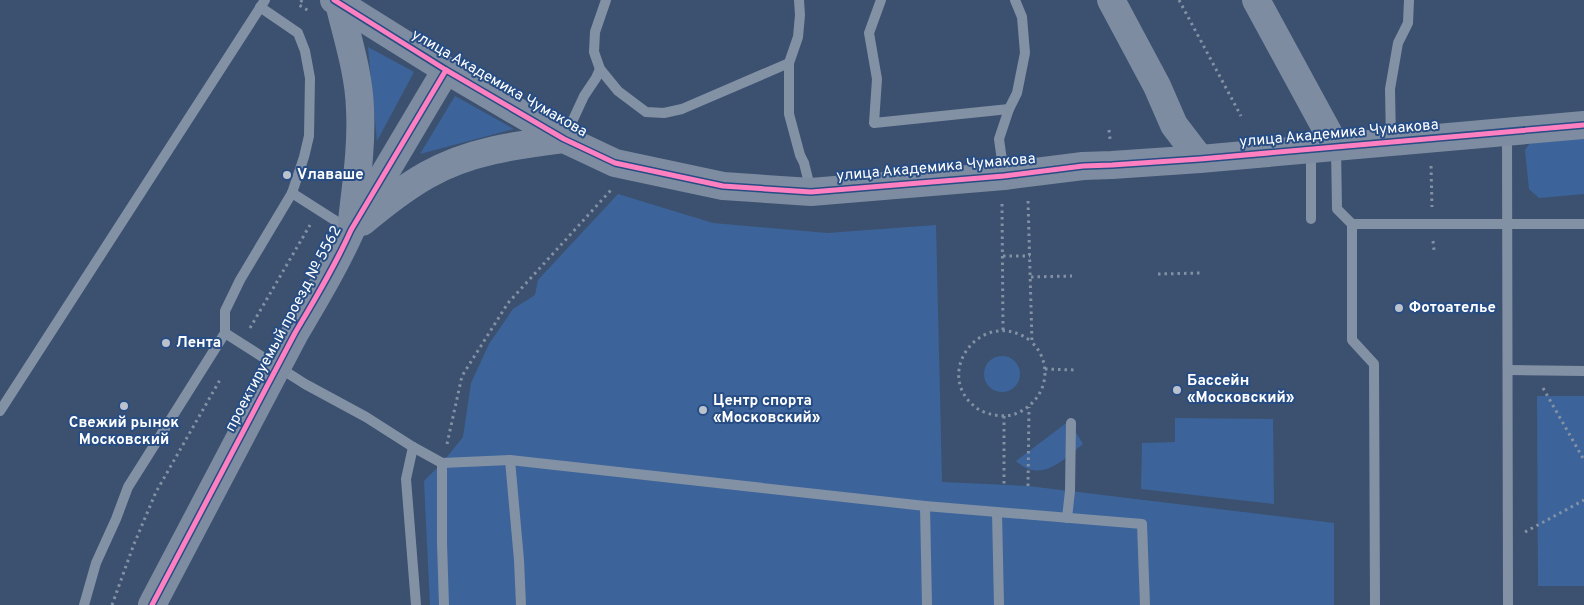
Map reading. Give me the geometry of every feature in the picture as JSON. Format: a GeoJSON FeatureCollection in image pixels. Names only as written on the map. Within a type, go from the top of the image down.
{"type":"FeatureCollection","features":[{"type":"Feature","properties":{"kind":"street"},"geometry":{"type":"LineString","coordinates":[[1111,0],[1157,86],[1174,125],[1200,158]]}},
{"type":"Feature","properties":{"kind":"street"},"geometry":{"type":"LineString","coordinates":[[1256,0],[1323,148]]}},
{"type":"Feature","properties":{"kind":"street"},"geometry":{"type":"LineString","coordinates":[[337,1],[358,83],[360,108],[360,144],[350,230]]}},
{"type":"Feature","properties":{"kind":"street","name":"улица Академика Чумакова"},"geometry":{"type":"LineString","coordinates":[[337,1],[446,70],[564,139],[615,162],[723,186],[811,192],[1004,176],[1083,166],[1323,148],[1584,125]]}},
{"type":"Feature","properties":{"kind":"street","name":"проектируемый проезд № 5562"},"geometry":{"type":"LineString","coordinates":[[152,605],[294,333],[340,254],[350,230],[446,70]]}},
{"type":"Feature","properties":{"kind":"street"},"geometry":{"type":"LineString","coordinates":[[350,230],[399,193],[428,174],[444,167],[475,154],[512,146],[564,139]]}},
{"type":"Feature","properties":{"kind":"lane"},"geometry":{"type":"LineString","coordinates":[[606,0],[595,32],[594,52],[600,69],[618,91],[646,112],[664,113],[682,109],[789,63]]}},
{"type":"Feature","properties":{"kind":"lane"},"geometry":{"type":"LineString","coordinates":[[799,0],[798,37],[789,63],[789,114],[811,192]]}},
{"type":"Feature","properties":{"kind":"lane"},"geometry":{"type":"LineString","coordinates":[[881,0],[869,33],[877,79],[874,123],[1009,109]]}},
{"type":"Feature","properties":{"kind":"lane"},"geometry":{"type":"LineString","coordinates":[[1004,176],[1000,139],[1009,109],[1017,93],[1025,53],[1022,17],[1015,0]]}},
{"type":"Feature","properties":{"kind":"lane"},"geometry":{"type":"LineString","coordinates":[[1391,142],[1390,89],[1398,43],[1408,23],[1409,0]]}},
{"type":"Feature","properties":{"kind":"lane"},"geometry":{"type":"LineString","coordinates":[[0,411],[262,3],[298,33],[305,51],[310,78],[309,136],[304,157],[292,193],[236,288],[225,311],[225,333],[128,487],[96,563],[84,605]]}},
{"type":"Feature","properties":{"kind":"lane"},"geometry":{"type":"LineString","coordinates":[[564,139],[584,96],[600,69]]}},
{"type":"Feature","properties":{"kind":"lane"},"geometry":{"type":"LineString","coordinates":[[1507,132],[1508,605]]}},
{"type":"Feature","properties":{"kind":"lane"},"geometry":{"type":"LineString","coordinates":[[1311,219],[1323,148]]}},
{"type":"Feature","properties":{"kind":"lane"},"geometry":{"type":"LineString","coordinates":[[1323,148],[1337,209],[1352,224],[1584,224]]}},
{"type":"Feature","properties":{"kind":"lane"},"geometry":{"type":"LineString","coordinates":[[292,193],[350,230]]}},
{"type":"Feature","properties":{"kind":"lane"},"geometry":{"type":"LineString","coordinates":[[1352,224],[1352,340],[1374,364],[1375,605]]}},
{"type":"Feature","properties":{"kind":"lane"},"geometry":{"type":"LineString","coordinates":[[225,333],[278,365],[305,384],[366,417],[442,463],[510,460],[925,506],[1142,524],[1145,605]]}},
{"type":"Feature","properties":{"kind":"lane"},"geometry":{"type":"LineString","coordinates":[[1508,370],[1584,371]]}},
{"type":"Feature","properties":{"kind":"lane"},"geometry":{"type":"LineString","coordinates":[[1067,518],[1070,491],[1071,424]]}},
{"type":"Feature","properties":{"kind":"lane"},"geometry":{"type":"LineString","coordinates":[[413,447],[406,479],[416,605]]}},
{"type":"Feature","properties":{"kind":"lane"},"geometry":{"type":"LineString","coordinates":[[510,460],[521,605]]}},
{"type":"Feature","properties":{"kind":"lane"},"geometry":{"type":"LineString","coordinates":[[442,463],[444,605]]}},
{"type":"Feature","properties":{"kind":"lane"},"geometry":{"type":"LineString","coordinates":[[925,506],[927,605]]}},
{"type":"Feature","properties":{"kind":"lane"},"geometry":{"type":"LineString","coordinates":[[997,512],[999,605]]}},
{"type":"Feature","properties":{"kind":"path"},"geometry":{"type":"LineString","coordinates":[[1179,0],[1242,116]]}},
{"type":"Feature","properties":{"kind":"path"},"geometry":{"type":"LineString","coordinates":[[442,463],[462,376],[508,303],[616,184]]}},
{"type":"Feature","properties":{"kind":"path"},"geometry":{"type":"LineString","coordinates":[[1028,201],[1032,342]]}},
{"type":"Feature","properties":{"kind":"path"},"geometry":{"type":"LineString","coordinates":[[1002,203],[1003,330]]}},
{"type":"Feature","properties":{"kind":"path"},"geometry":{"type":"LineString","coordinates":[[1003,256],[1030,256]]}},
{"type":"Feature","properties":{"kind":"path"},"geometry":{"type":"LineString","coordinates":[[1158,274],[1202,273]]}},
{"type":"Feature","properties":{"kind":"path"},"geometry":{"type":"LineString","coordinates":[[1031,277],[1072,276]]}},
{"type":"Feature","properties":{"kind":"path"},"geometry":{"type":"LineString","coordinates":[[1003,330],[1017,333],[1032,342],[1041,355],[1045,369],[1044,384],[1038,398],[1029,407],[1014,415],[1004,416],[985,413],[972,404],[963,392],[959,378],[960,363],[966,349],[977,339],[990,332],[1003,330]]}},
{"type":"Feature","properties":{"kind":"path"},"geometry":{"type":"LineString","coordinates":[[1045,369],[1076,370]]}},
{"type":"Feature","properties":{"kind":"path"},"geometry":{"type":"LineString","coordinates":[[1532,370],[1584,460]]}},
{"type":"Feature","properties":{"kind":"path"},"geometry":{"type":"LineString","coordinates":[[1028,486],[1029,407]]}},
{"type":"Feature","properties":{"kind":"path"},"geometry":{"type":"LineString","coordinates":[[1004,416],[1004,485]]}},
{"type":"Feature","properties":{"kind":"path"},"geometry":{"type":"LineString","coordinates":[[1508,542],[1584,500]]}},
{"type":"Feature","properties":{"kind":"shaded area"},"geometry":{"type":"Polygon","coordinates":[[[368,47],[414,72],[377,141],[368,47]]]}},
{"type":"Feature","properties":{"kind":"shaded area"},"geometry":{"type":"Polygon","coordinates":[[[455,96],[514,129],[420,154],[455,96]]]}},
{"type":"Feature","properties":{"kind":"shaded area"},"geometry":{"type":"Polygon","coordinates":[[[1584,136],[1584,194],[1539,198],[1529,189],[1525,150],[1532,140],[1584,136]]]}},
{"type":"Feature","properties":{"kind":"shaded area","name":"Центр спорта «Московский»"},"geometry":{"type":"Polygon","coordinates":[[[618,194],[713,223],[827,233],[936,225],[942,482],[1028,486],[1334,523],[1334,605],[430,605],[424,481],[442,463],[463,437],[471,383],[489,344],[513,309],[535,295],[538,280],[618,194]]]}},
{"type":"Feature","properties":{"kind":"shaded area"},"geometry":{"type":"Polygon","coordinates":[[[1002,356],[1009,357],[1015,361],[1019,367],[1019,381],[1015,387],[1009,391],[1002,392],[995,391],[989,387],[985,381],[984,374],[985,367],[989,361],[995,357],[1002,356]]]}},
{"type":"Feature","properties":{"kind":"shaded area"},"geometry":{"type":"Polygon","coordinates":[[[1537,396],[1584,396],[1584,586],[1538,586],[1537,396]]]}},
{"type":"Feature","properties":{"kind":"shaded area"},"geometry":{"type":"Polygon","coordinates":[[[1175,418],[1273,419],[1274,504],[1141,489],[1142,443],[1175,442],[1175,418]]]}},
{"type":"Feature","properties":{"kind":"shaded area"},"geometry":{"type":"Polygon","coordinates":[[[1069,421],[1083,444],[1068,457],[1043,470],[1025,468],[1016,461],[1069,421]]]}},
{"type":"Feature","properties":{"kind":"cycle path"},"geometry":{"type":"LineString","coordinates":[[334,0],[446,70],[564,139],[615,163],[723,186],[811,192],[1004,176],[1083,166],[1200,159],[1584,125]]}},
{"type":"Feature","properties":{"kind":"cycle path"},"geometry":{"type":"LineString","coordinates":[[152,605],[351,230],[446,70]]}},
{"type":"Feature","properties":{"kind":"place","name":"Vлаваше"},"geometry":{"type":"Point","coordinates":[287,175]}},
{"type":"Feature","properties":{"kind":"place","name":"Фотоателье"},"geometry":{"type":"Point","coordinates":[1399,308]}},
{"type":"Feature","properties":{"kind":"place","name":"Лента"},"geometry":{"type":"Point","coordinates":[166,343]}},
{"type":"Feature","properties":{"kind":"place","name":"Бассейн «Московский»"},"geometry":{"type":"Point","coordinates":[1177,390]}},
{"type":"Feature","properties":{"kind":"place","name":"Свежий рынок Московский"},"geometry":{"type":"Point","coordinates":[124,406]}},
{"type":"Feature","properties":{"kind":"place","name":"Центр спорта «Московский»"},"geometry":{"type":"Point","coordinates":[703,410]}}]}
